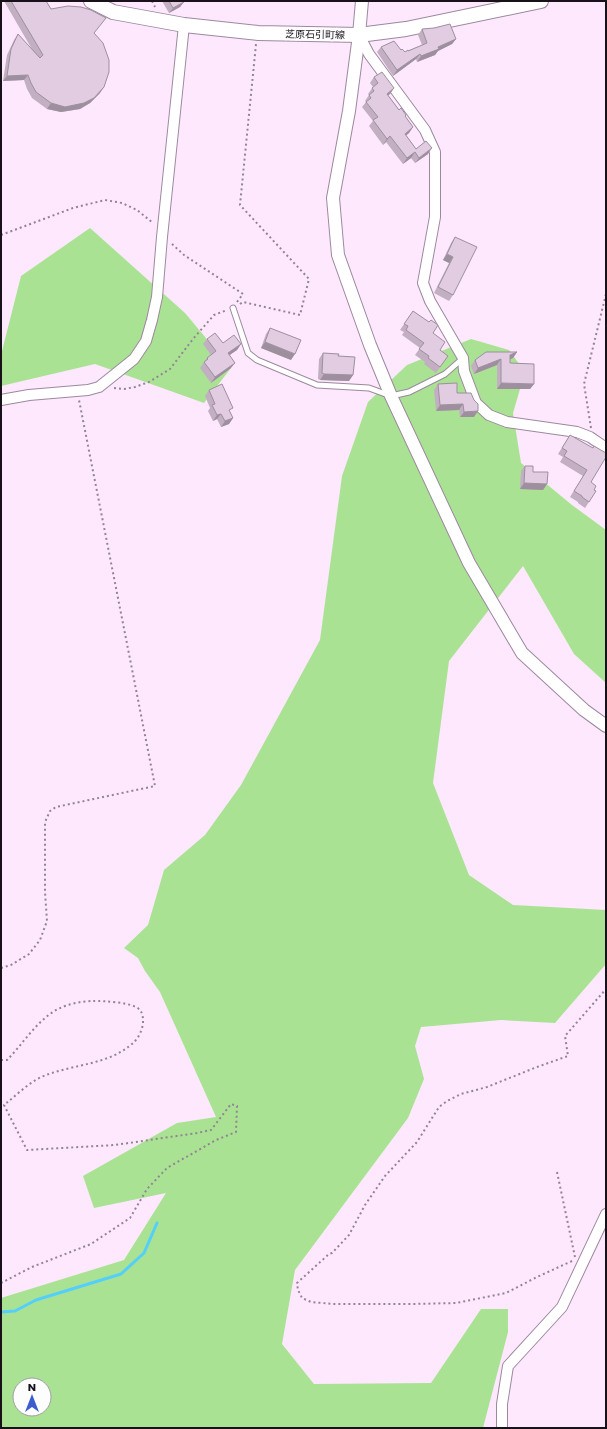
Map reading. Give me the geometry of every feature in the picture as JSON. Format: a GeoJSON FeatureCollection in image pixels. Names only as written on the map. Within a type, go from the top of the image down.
{"type":"FeatureCollection","features":[{"type":"Feature","properties":{"kind":"main road","name":"芝原石引町線"},"geometry":{"type":"LineString","coordinates":[[91,1],[113,12],[184,25],[258,33],[359,35],[406,29],[541,1]]}},
{"type":"Feature","properties":{"kind":"street"},"geometry":{"type":"LineString","coordinates":[[362,1],[349,112],[333,198],[338,255],[355,306],[391,396],[469,563],[522,653],[584,710],[606,726]]}},
{"type":"Feature","properties":{"kind":"street"},"geometry":{"type":"LineString","coordinates":[[1,400],[29,394],[77,391],[99,387],[134,359],[146,341],[157,297],[184,25]]}},
{"type":"Feature","properties":{"kind":"street"},"geometry":{"type":"LineString","coordinates":[[359,35],[370,54],[425,130],[436,152],[435,217],[423,282],[430,301],[463,358],[464,371],[476,403],[489,415],[506,422],[577,432],[590,437],[606,448]]}},
{"type":"Feature","properties":{"kind":"street"},"geometry":{"type":"LineString","coordinates":[[502,1428],[502,1404],[508,1366],[562,1307],[606,1214]]}},
{"type":"Feature","properties":{"kind":"lane"},"geometry":{"type":"LineString","coordinates":[[233,308],[248,352],[257,360],[317,385],[369,388],[391,396],[409,392],[445,374],[463,358]]}},
{"type":"Feature","properties":{"kind":"path"},"geometry":{"type":"LineString","coordinates":[[99,387],[135,387],[149,382],[170,369],[214,315],[233,308],[243,302],[300,315],[309,279],[240,205],[258,33]]}},
{"type":"Feature","properties":{"kind":"path"},"geometry":{"type":"LineString","coordinates":[[1,235],[73,208],[105,200],[122,202],[137,210],[153,223],[162,237],[184,255],[243,294],[233,308]]}},
{"type":"Feature","properties":{"kind":"path"},"geometry":{"type":"LineString","coordinates":[[577,432],[592,427],[585,399],[584,384],[606,294]]}},
{"type":"Feature","properties":{"kind":"path"},"geometry":{"type":"LineString","coordinates":[[1,968],[11,965],[29,954],[40,940],[47,921],[45,892],[45,822],[50,811],[56,808],[155,786],[77,391]]}},
{"type":"Feature","properties":{"kind":"path"},"geometry":{"type":"LineString","coordinates":[[557,1172],[575,1260],[506,1293],[456,1303],[333,1304],[311,1302],[302,1298],[298,1290],[297,1283],[332,1253],[349,1235],[365,1205],[377,1187],[385,1176],[417,1142],[439,1106],[461,1094],[487,1087],[568,1056],[565,1036],[606,989]]}},
{"type":"Feature","properties":{"kind":"path"},"geometry":{"type":"LineString","coordinates":[[1,1060],[7,1060],[42,1021],[58,1010],[69,1005],[93,1001],[127,1004],[140,1010],[143,1016],[143,1027],[135,1042],[120,1054],[48,1074],[30,1084],[4,1105],[27,1150],[115,1144],[211,1130],[231,1104],[237,1106],[236,1132],[216,1140],[167,1168],[147,1189],[130,1218],[91,1244],[32,1267],[1,1283]]}},
{"type":"Feature","properties":{"kind":"green space"},"geometry":{"type":"Polygon","coordinates":[[[90,228],[185,313],[231,368],[204,403],[95,364],[1,386],[1,355],[21,276],[90,228]]]}},
{"type":"Feature","properties":{"kind":"green space"},"geometry":{"type":"Polygon","coordinates":[[[471,339],[509,350],[525,372],[513,413],[521,463],[572,505],[606,530],[606,683],[574,654],[523,566],[449,661],[433,783],[469,875],[513,905],[606,910],[606,964],[555,1023],[501,1020],[421,1027],[415,1046],[424,1079],[408,1118],[295,1270],[282,1344],[314,1384],[431,1383],[481,1309],[508,1309],[508,1332],[483,1428],[1,1428],[1,1298],[124,1260],[166,1193],[94,1208],[83,1176],[177,1123],[216,1117],[160,992],[138,958],[124,948],[148,925],[164,870],[205,835],[241,785],[320,640],[342,476],[368,402],[407,365],[471,339]]]}},
{"type":"Feature","properties":{"kind":"building"},"geometry":{"type":"Polygon","coordinates":[[[11,1],[46,1],[51,9],[68,6],[81,7],[91,10],[106,18],[94,33],[103,43],[109,60],[109,72],[104,87],[94,98],[84,103],[65,107],[51,103],[36,92],[28,75],[7,76],[11,49],[18,34],[40,58],[43,55],[11,1]]]}},
{"type":"Feature","properties":{"kind":"building"},"geometry":{"type":"Polygon","coordinates":[[[169,1],[184,1],[184,2],[173,8],[169,1]]]}},
{"type":"Feature","properties":{"kind":"building"},"geometry":{"type":"Polygon","coordinates":[[[450,24],[456,39],[438,47],[439,49],[421,56],[420,54],[397,70],[381,47],[394,41],[401,50],[402,49],[405,52],[408,51],[427,43],[422,29],[450,24]]]}},
{"type":"Feature","properties":{"kind":"building"},"geometry":{"type":"Polygon","coordinates":[[[382,72],[394,88],[387,94],[399,110],[401,108],[413,127],[405,134],[416,149],[426,141],[432,148],[419,158],[415,152],[407,158],[390,136],[387,139],[373,120],[378,117],[366,102],[371,98],[369,95],[374,91],[372,88],[378,83],[374,77],[382,72]]]}},
{"type":"Feature","properties":{"kind":"building"},"geometry":{"type":"Polygon","coordinates":[[[455,237],[477,247],[453,295],[438,287],[453,257],[447,254],[455,237]]]}},
{"type":"Feature","properties":{"kind":"building"},"geometry":{"type":"Polygon","coordinates":[[[413,311],[429,322],[431,320],[438,325],[433,333],[445,342],[440,350],[448,356],[440,367],[419,349],[424,343],[406,330],[408,326],[404,324],[413,311]]]}},
{"type":"Feature","properties":{"kind":"building"},"geometry":{"type":"Polygon","coordinates":[[[270,328],[301,340],[295,354],[265,342],[270,328]]]}},
{"type":"Feature","properties":{"kind":"building"},"geometry":{"type":"Polygon","coordinates":[[[215,333],[223,343],[234,335],[241,344],[228,353],[235,363],[215,377],[204,362],[216,351],[207,339],[215,333]]]}},
{"type":"Feature","properties":{"kind":"building"},"geometry":{"type":"Polygon","coordinates":[[[486,352],[517,352],[510,355],[510,363],[534,364],[534,384],[501,383],[501,359],[478,368],[475,360],[486,352]]]}},
{"type":"Feature","properties":{"kind":"building"},"geometry":{"type":"Polygon","coordinates":[[[323,353],[355,357],[353,375],[322,373],[323,353]]]}},
{"type":"Feature","properties":{"kind":"building"},"geometry":{"type":"Polygon","coordinates":[[[457,383],[457,393],[471,393],[474,400],[478,404],[478,411],[464,412],[463,404],[440,405],[438,384],[457,383]]]}},
{"type":"Feature","properties":{"kind":"building"},"geometry":{"type":"Polygon","coordinates":[[[222,384],[233,408],[229,410],[233,418],[225,421],[221,414],[217,415],[212,405],[215,404],[209,390],[222,384]]]}},
{"type":"Feature","properties":{"kind":"building"},"geometry":{"type":"Polygon","coordinates":[[[570,435],[593,448],[594,446],[606,453],[606,457],[591,482],[596,486],[594,490],[596,491],[589,502],[574,491],[587,470],[564,456],[567,451],[562,448],[570,435]]]}},
{"type":"Feature","properties":{"kind":"building"},"geometry":{"type":"Polygon","coordinates":[[[525,466],[533,466],[533,472],[548,472],[547,484],[524,483],[525,466]]]}},
{"type":"Feature","properties":{"kind":"waterway"},"geometry":{"type":"LineString","coordinates":[[1,1312],[15,1311],[36,1300],[121,1274],[144,1253],[157,1223]]}}]}
